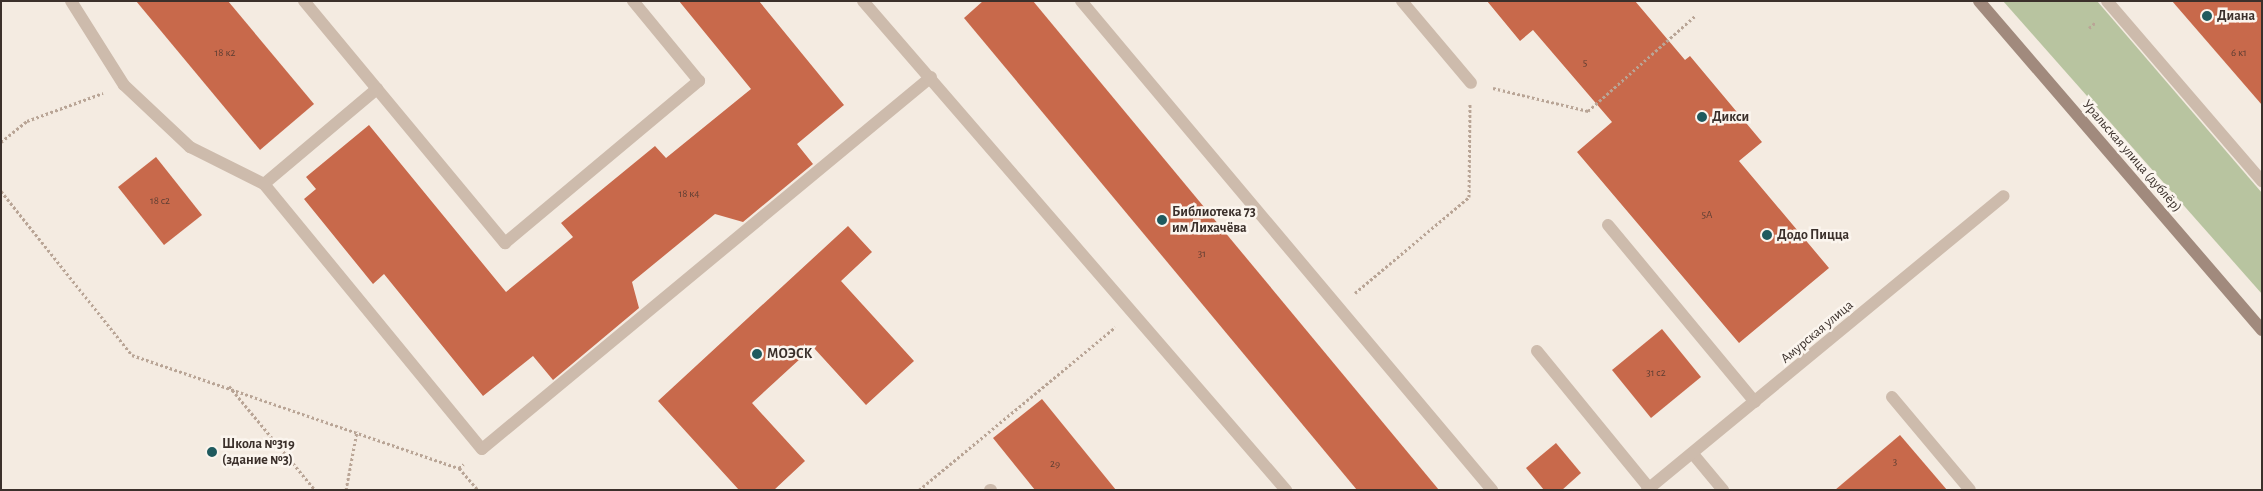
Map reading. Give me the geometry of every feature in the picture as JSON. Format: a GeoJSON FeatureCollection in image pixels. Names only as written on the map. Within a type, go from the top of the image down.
{"type":"FeatureCollection","features":[{"type":"Feature","properties":{"kind":"main road","name":"Уральская улица (дублёр)"},"geometry":{"type":"LineString","coordinates":[[1979,1],[2262,330]]}},
{"type":"Feature","properties":{"kind":"street"},"geometry":{"type":"LineString","coordinates":[[71,1],[124,85],[190,147],[264,184],[482,449],[931,78]]}},
{"type":"Feature","properties":{"kind":"street"},"geometry":{"type":"LineString","coordinates":[[304,1],[505,243],[699,81],[633,1]]}},
{"type":"Feature","properties":{"kind":"street"},"geometry":{"type":"LineString","coordinates":[[863,1],[1286,490]]}},
{"type":"Feature","properties":{"kind":"street"},"geometry":{"type":"LineString","coordinates":[[1081,1],[1492,490]]}},
{"type":"Feature","properties":{"kind":"street"},"geometry":{"type":"LineString","coordinates":[[1402,1],[1470,83]]}},
{"type":"Feature","properties":{"kind":"street"},"geometry":{"type":"LineString","coordinates":[[2107,1],[2262,181]]}},
{"type":"Feature","properties":{"kind":"street"},"geometry":{"type":"LineString","coordinates":[[264,184],[377,89]]}},
{"type":"Feature","properties":{"kind":"street","name":"Амурская улица"},"geometry":{"type":"LineString","coordinates":[[1648,489],[1693,454],[2004,196]]}},
{"type":"Feature","properties":{"kind":"street"},"geometry":{"type":"LineString","coordinates":[[1608,225],[1755,402]]}},
{"type":"Feature","properties":{"kind":"street"},"geometry":{"type":"LineString","coordinates":[[1537,350],[1648,489]]}},
{"type":"Feature","properties":{"kind":"street"},"geometry":{"type":"LineString","coordinates":[[1892,397],[1970,490]]}},
{"type":"Feature","properties":{"kind":"street"},"geometry":{"type":"LineString","coordinates":[[1693,454],[1723,490]]}},
{"type":"Feature","properties":{"kind":"path"},"geometry":{"type":"LineString","coordinates":[[1337,307],[1469,197],[1470,83],[1588,111],[1696,15]]}},
{"type":"Feature","properties":{"kind":"path"},"geometry":{"type":"LineString","coordinates":[[1,142],[27,121],[124,85]]}},
{"type":"Feature","properties":{"kind":"path"},"geometry":{"type":"LineString","coordinates":[[1,191],[132,355],[228,385],[459,468],[478,490]]}},
{"type":"Feature","properties":{"kind":"path"},"geometry":{"type":"LineString","coordinates":[[919,490],[1133,312]]}},
{"type":"Feature","properties":{"kind":"path"},"geometry":{"type":"LineString","coordinates":[[228,385],[315,490]]}},
{"type":"Feature","properties":{"kind":"path"},"geometry":{"type":"LineString","coordinates":[[346,490],[357,431]]}},
{"type":"Feature","properties":{"kind":"path"},"geometry":{"type":"LineString","coordinates":[[459,468],[482,449]]}},
{"type":"Feature","properties":{"kind":"green space"},"geometry":{"type":"Polygon","coordinates":[[[2003,1],[2097,1],[2262,193],[2262,294],[2003,1]]]}},
{"type":"Feature","properties":{"kind":"building"},"geometry":{"type":"Polygon","coordinates":[[[136,1],[228,1],[314,104],[260,150],[136,1]]]}},
{"type":"Feature","properties":{"kind":"building"},"geometry":{"type":"Polygon","coordinates":[[[679,1],[759,1],[844,105],[797,144],[813,164],[743,222],[715,214],[632,282],[639,308],[553,380],[533,356],[483,396],[384,274],[373,284],[304,199],[316,189],[306,177],[369,125],[506,292],[573,237],[561,223],[655,146],[666,158],[751,89],[679,1]]]}},
{"type":"Feature","properties":{"kind":"building"},"geometry":{"type":"Polygon","coordinates":[[[983,1],[1033,1],[1439,490],[1357,490],[964,18],[983,1]]]}},
{"type":"Feature","properties":{"kind":"building"},"geometry":{"type":"Polygon","coordinates":[[[1487,1],[1635,1],[1685,60],[1690,56],[1762,142],[1739,161],[1829,268],[1739,343],[1577,152],[1612,122],[1533,30],[1520,41],[1487,1]]]}},
{"type":"Feature","properties":{"kind":"building"},"geometry":{"type":"Polygon","coordinates":[[[2172,1],[2262,1],[2262,105],[2172,1]]]}},
{"type":"Feature","properties":{"kind":"building"},"geometry":{"type":"Polygon","coordinates":[[[156,157],[202,215],[164,245],[118,187],[156,157]]]}},
{"type":"Feature","properties":{"kind":"building","name":"МОЭСК"},"geometry":{"type":"Polygon","coordinates":[[[848,226],[872,252],[841,281],[914,361],[866,405],[813,347],[752,403],[805,461],[774,490],[739,490],[658,401],[848,226]]]}},
{"type":"Feature","properties":{"kind":"building"},"geometry":{"type":"Polygon","coordinates":[[[1662,329],[1701,377],[1651,418],[1612,370],[1662,329]]]}},
{"type":"Feature","properties":{"kind":"building"},"geometry":{"type":"Polygon","coordinates":[[[1042,399],[1116,490],[1035,490],[993,438],[1042,399]]]}},
{"type":"Feature","properties":{"kind":"building"},"geometry":{"type":"Polygon","coordinates":[[[1900,435],[1947,490],[1835,490],[1900,435]]]}},
{"type":"Feature","properties":{"kind":"building"},"geometry":{"type":"Polygon","coordinates":[[[1556,443],[1581,473],[1562,490],[1544,490],[1526,468],[1556,443]]]}},
{"type":"Feature","properties":{"kind":"place","name":"Диана"},"geometry":{"type":"Point","coordinates":[2207,16]}},
{"type":"Feature","properties":{"kind":"place","name":"Дикси"},"geometry":{"type":"Point","coordinates":[1702,117]}},
{"type":"Feature","properties":{"kind":"place","name":"Библиотека 73 им Лихачёва"},"geometry":{"type":"Point","coordinates":[1162,220]}},
{"type":"Feature","properties":{"kind":"place","name":"Додо Пицца"},"geometry":{"type":"Point","coordinates":[1767,235]}},
{"type":"Feature","properties":{"kind":"place","name":"МОЭСК"},"geometry":{"type":"Point","coordinates":[757,354]}},
{"type":"Feature","properties":{"kind":"place","name":"Школа №319 (здание №3)"},"geometry":{"type":"Point","coordinates":[212,452]}}]}
